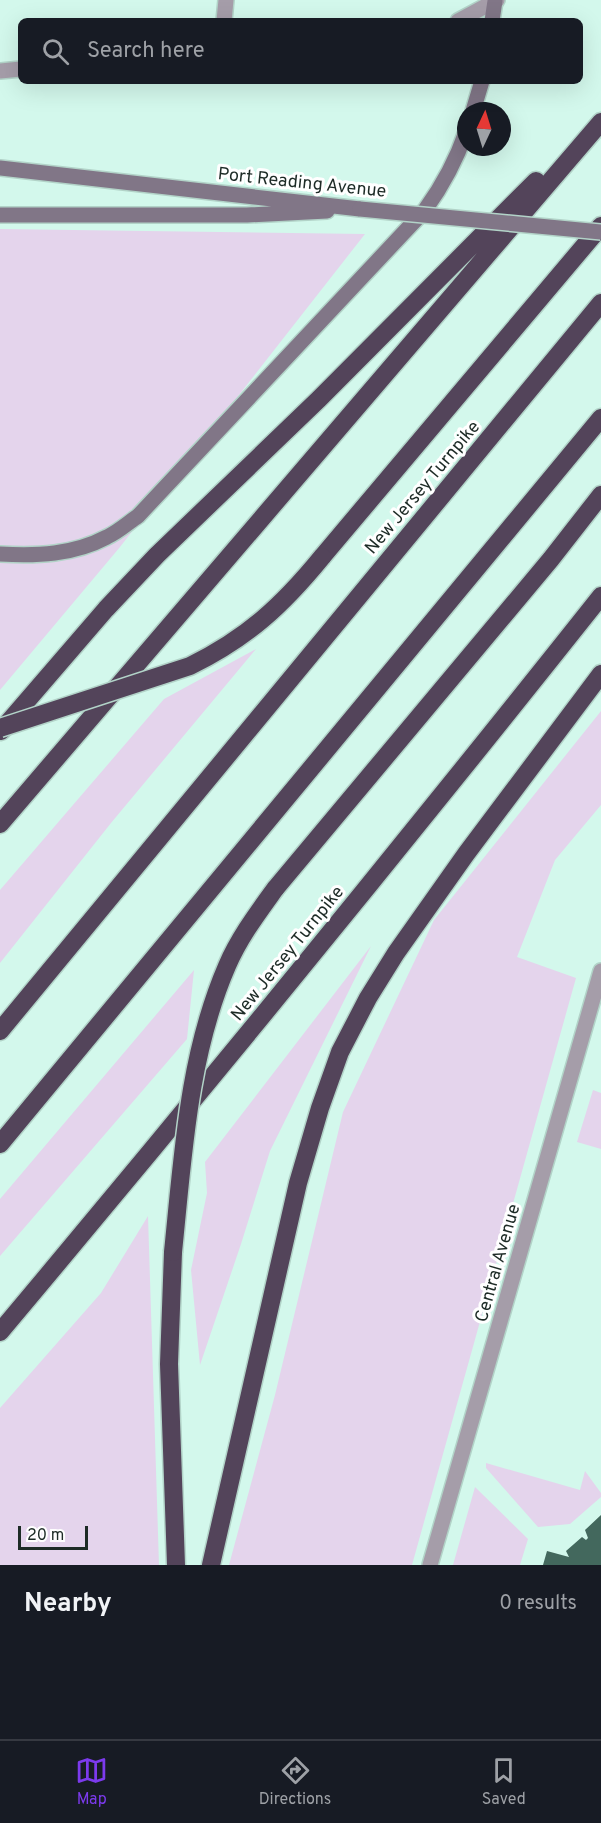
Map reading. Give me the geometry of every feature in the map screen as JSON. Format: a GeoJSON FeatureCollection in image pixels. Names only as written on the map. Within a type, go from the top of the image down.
{"type":"FeatureCollection","features":[{"type":"Feature","properties":{"kind":"highway"},"geometry":{"type":"LineString","coordinates":[[0,730],[106,609],[157,555],[319,399],[601,116]]}},
{"type":"Feature","properties":{"kind":"highway"},"geometry":{"type":"LineString","coordinates":[[0,824],[601,122]]}},
{"type":"Feature","properties":{"kind":"highway"},"geometry":{"type":"LineString","coordinates":[[0,730],[190,666],[220,652],[260,623],[296,589],[601,226]]}},
{"type":"Feature","properties":{"kind":"highway","name":"New Jersey Turnpike"},"geometry":{"type":"LineString","coordinates":[[0,1031],[601,303]]}},
{"type":"Feature","properties":{"kind":"highway"},"geometry":{"type":"LineString","coordinates":[[0,1144],[601,418]]}},
{"type":"Feature","properties":{"kind":"highway"},"geometry":{"type":"LineString","coordinates":[[176,1565],[169,1364],[173,1252],[185,1136],[196,1067],[210,1014],[227,966],[247,927],[275,889],[551,559],[601,495]]}},
{"type":"Feature","properties":{"kind":"highway","name":"New Jersey Turnpike"},"geometry":{"type":"LineString","coordinates":[[0,1332],[410,837],[601,596]]}},
{"type":"Feature","properties":{"kind":"highway"},"geometry":{"type":"LineString","coordinates":[[211,1565],[298,1182],[320,1108],[340,1052],[368,998],[396,952],[601,674]]}},
{"type":"Feature","properties":{"kind":"main road"},"geometry":{"type":"LineString","coordinates":[[493,18],[496,0]]}},
{"type":"Feature","properties":{"kind":"main road"},"geometry":{"type":"LineString","coordinates":[[476,102],[481,84]]}},
{"type":"Feature","properties":{"kind":"main road"},"geometry":{"type":"LineString","coordinates":[[0,554],[35,555],[72,551],[107,537],[138,516],[425,210],[442,186],[458,156]]}},
{"type":"Feature","properties":{"kind":"main road","name":"Port Reading Avenue"},"geometry":{"type":"LineString","coordinates":[[0,168],[360,209],[601,232]]}},
{"type":"Feature","properties":{"kind":"main road"},"geometry":{"type":"LineString","coordinates":[[0,214],[247,215],[360,209]]}},
{"type":"Feature","properties":{"kind":"street"},"geometry":{"type":"LineString","coordinates":[[224,18],[226,0]]}},
{"type":"Feature","properties":{"kind":"street"},"geometry":{"type":"LineString","coordinates":[[463,18],[496,0]]}},
{"type":"Feature","properties":{"kind":"street"},"geometry":{"type":"LineString","coordinates":[[0,71],[18,69]]}},
{"type":"Feature","properties":{"kind":"street","name":"Central Avenue"},"geometry":{"type":"LineString","coordinates":[[430,1565],[601,971]]}},
{"type":"Feature","properties":{"kind":"shaded area"},"geometry":{"type":"Polygon","coordinates":[[[0,229],[365,234],[120,547],[0,690],[0,229]]]}},
{"type":"Feature","properties":{"kind":"shaded area"},"geometry":{"type":"Polygon","coordinates":[[[256,649],[111,823],[0,963],[0,890],[164,699],[256,649]]]}},
{"type":"Feature","properties":{"kind":"shaded area"},"geometry":{"type":"Polygon","coordinates":[[[601,711],[601,805],[555,860],[517,957],[576,978],[412,1565],[229,1565],[275,1395],[343,1112],[434,920],[601,711]]]}},
{"type":"Feature","properties":{"kind":"shaded area"},"geometry":{"type":"Polygon","coordinates":[[[371,946],[270,1151],[200,1365],[191,1270],[207,1193],[205,1162],[371,946]]]}},
{"type":"Feature","properties":{"kind":"shaded area"},"geometry":{"type":"Polygon","coordinates":[[[194,970],[187,1039],[0,1256],[0,1199],[194,970]]]}},
{"type":"Feature","properties":{"kind":"shaded area"},"geometry":{"type":"Polygon","coordinates":[[[593,1090],[601,1093],[601,1149],[577,1142],[593,1090]]]}},
{"type":"Feature","properties":{"kind":"shaded area"},"geometry":{"type":"Polygon","coordinates":[[[148,1216],[159,1565],[0,1565],[0,1408],[101,1293],[148,1216]]]}},
{"type":"Feature","properties":{"kind":"shaded area"},"geometry":{"type":"Polygon","coordinates":[[[486,1463],[580,1490],[585,1471],[601,1493],[601,1497],[570,1524],[538,1527],[486,1468],[486,1463]]]}},
{"type":"Feature","properties":{"kind":"shaded area"},"geometry":{"type":"Polygon","coordinates":[[[475,1487],[528,1539],[520,1565],[453,1565],[475,1487]]]}},
{"type":"Feature","properties":{"kind":"building"},"geometry":{"type":"Polygon","coordinates":[[[601,1515],[601,1565],[543,1565],[547,1551],[569,1557],[566,1551],[582,1537],[586,1540],[588,1538],[585,1530],[601,1515]]]}}]}
